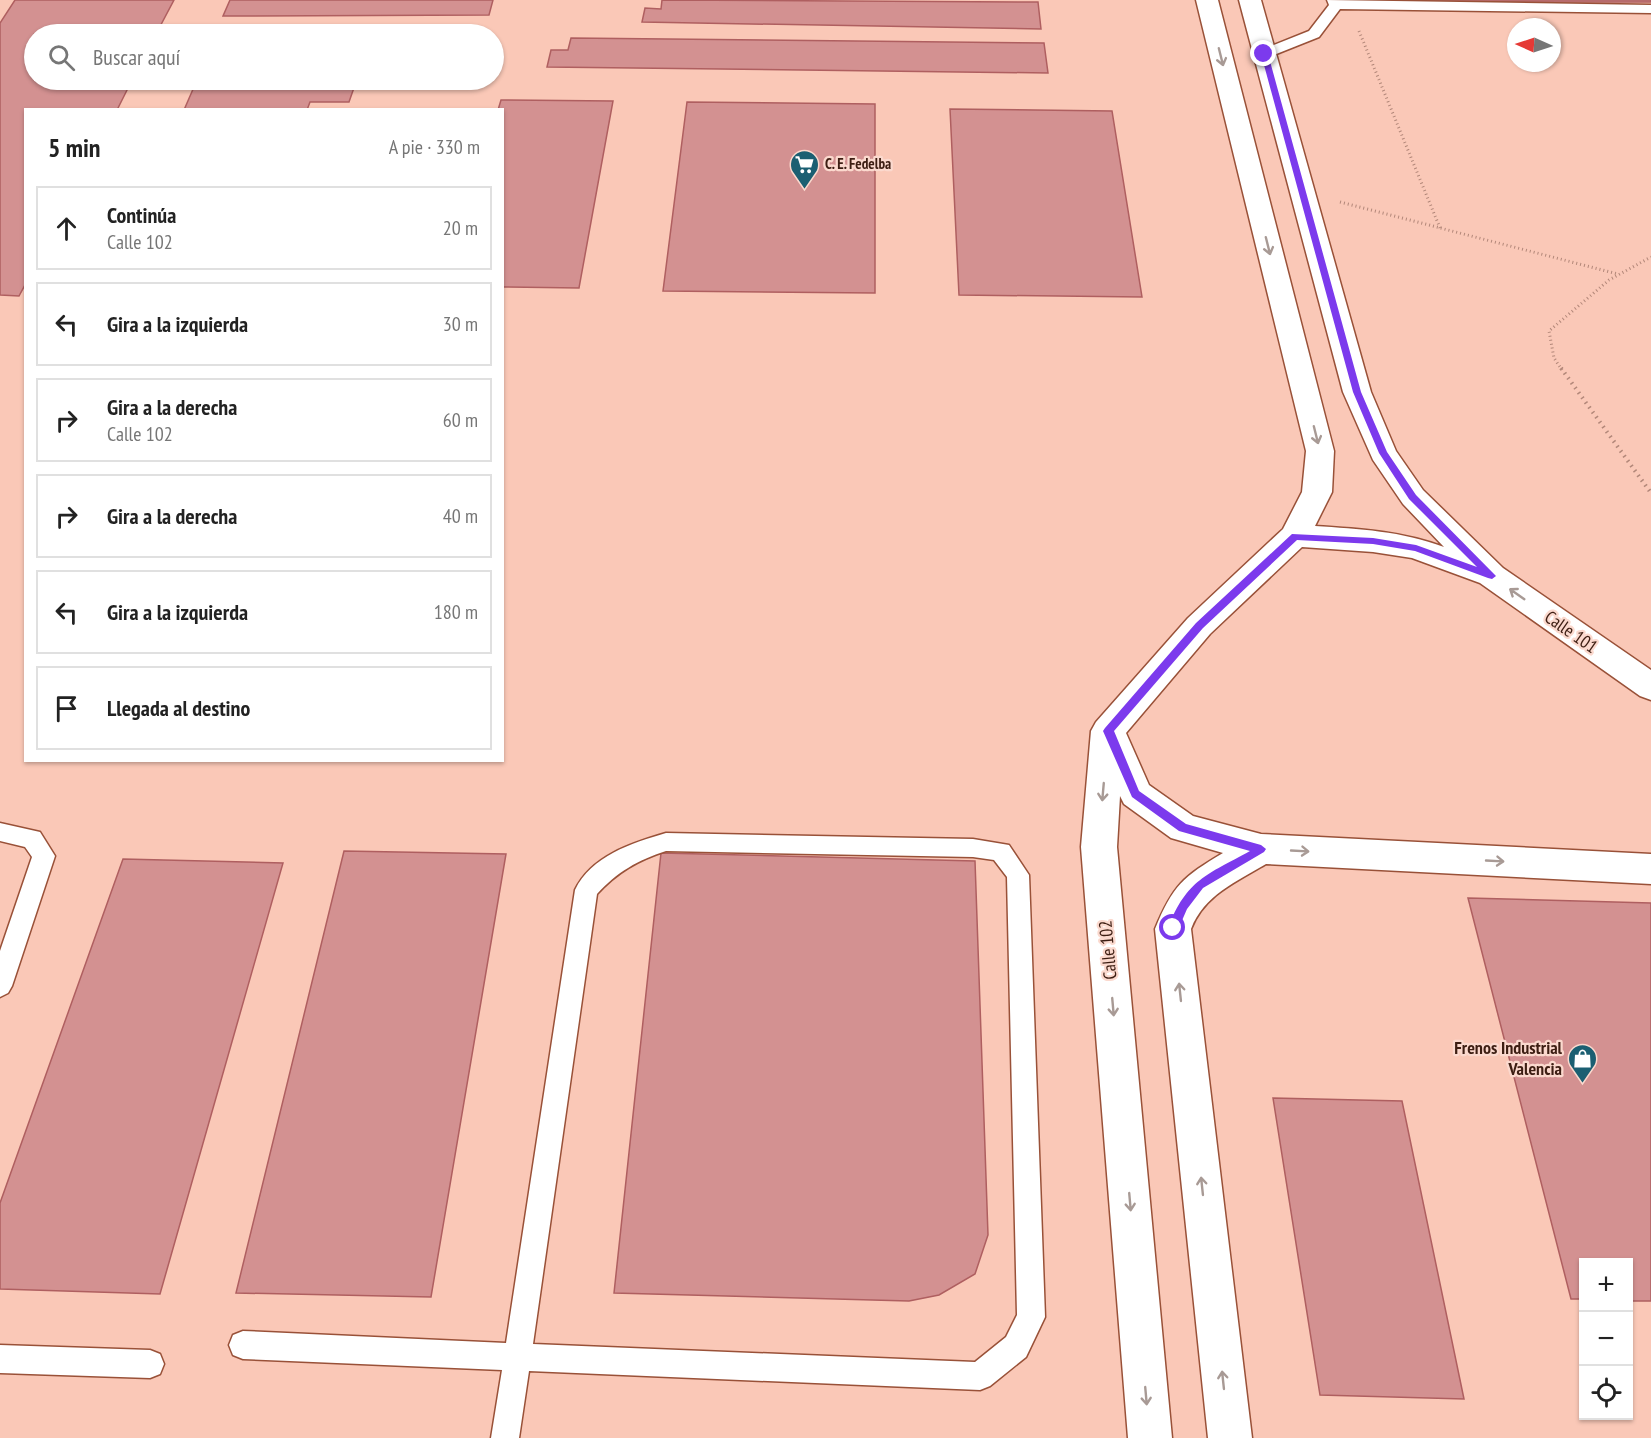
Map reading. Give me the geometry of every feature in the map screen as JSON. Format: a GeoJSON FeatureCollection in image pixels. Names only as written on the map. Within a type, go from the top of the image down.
{"type":"FeatureCollection","features":[{"type":"Feature","properties":{"kind":"street"},"geometry":{"type":"LineString","coordinates":[[1207,0],[1320,451],[1317,492],[1295,536],[1199,626],[1108,731],[1136,794],[1183,828],[1261,849],[1651,868]]}},
{"type":"Feature","properties":{"kind":"street"},"geometry":{"type":"LineString","coordinates":[[1250,0],[1357,392],[1383,453],[1413,497],[1492,576]]}},
{"type":"Feature","properties":{"kind":"street"},"geometry":{"type":"LineString","coordinates":[[1295,536],[1373,541],[1416,548],[1492,576]]}},
{"type":"Feature","properties":{"kind":"street","name":"Calle 101"},"geometry":{"type":"LineString","coordinates":[[1492,576],[1651,687]]}},
{"type":"Feature","properties":{"kind":"street","name":"Calle 102"},"geometry":{"type":"LineString","coordinates":[[1108,731],[1099,847],[1150,1438]]}},
{"type":"Feature","properties":{"kind":"street"},"geometry":{"type":"LineString","coordinates":[[1230,1438],[1173,928],[1182,906],[1200,885],[1261,849]]}},
{"type":"Feature","properties":{"kind":"lane"},"geometry":{"type":"LineString","coordinates":[[1264,54],[1314,34],[1339,3],[1651,9]]}},
{"type":"Feature","properties":{"kind":"lane"},"geometry":{"type":"LineString","coordinates":[[0,832],[32,839],[44,856],[0,986]]}},
{"type":"Feature","properties":{"kind":"lane"},"geometry":{"type":"LineString","coordinates":[[243,1345],[518,1355],[980,1376],[1016,1347],[1031,1317],[1018,875],[1001,852],[973,848],[666,842],[633,852],[607,867],[586,890],[518,1355],[505,1438]]}},
{"type":"Feature","properties":{"kind":"lane"},"geometry":{"type":"LineString","coordinates":[[0,1359],[150,1364]]}},
{"type":"Feature","properties":{"kind":"path"},"geometry":{"type":"LineString","coordinates":[[1339,3],[1440,228]]}},
{"type":"Feature","properties":{"kind":"path"},"geometry":{"type":"LineString","coordinates":[[1302,192],[1618,274]]}},
{"type":"Feature","properties":{"kind":"path"},"geometry":{"type":"LineString","coordinates":[[1651,257],[1634,264],[1586,296],[1549,331],[1554,358],[1651,493]]}},
{"type":"Feature","properties":{"kind":"building"},"geometry":{"type":"Polygon","coordinates":[[[15,0],[174,0],[161,24],[24,24],[24,90],[127,90],[118,108],[24,108],[24,287],[19,296],[0,295],[0,23],[15,0]]]}},
{"type":"Feature","properties":{"kind":"building"},"geometry":{"type":"Polygon","coordinates":[[[230,0],[493,0],[489,15],[223,16],[230,0]]]}},
{"type":"Feature","properties":{"kind":"building"},"geometry":{"type":"Polygon","coordinates":[[[662,0],[1038,2],[1041,29],[642,22],[645,8],[661,9],[662,0]]]}},
{"type":"Feature","properties":{"kind":"building"},"geometry":{"type":"Polygon","coordinates":[[[1407,0],[1651,0],[1651,2],[1408,2],[1407,0]]]}},
{"type":"Feature","properties":{"kind":"building"},"geometry":{"type":"Polygon","coordinates":[[[571,38],[1044,43],[1048,73],[547,67],[551,50],[568,50],[571,38]]]}},
{"type":"Feature","properties":{"kind":"building"},"geometry":{"type":"Polygon","coordinates":[[[193,90],[353,90],[349,102],[310,102],[308,108],[185,108],[193,90]]]}},
{"type":"Feature","properties":{"kind":"building"},"geometry":{"type":"Polygon","coordinates":[[[501,100],[613,101],[579,288],[504,287],[504,108],[499,108],[501,100]]]}},
{"type":"Feature","properties":{"kind":"building"},"geometry":{"type":"Polygon","coordinates":[[[687,102],[875,104],[875,293],[663,291],[687,102]]]}},
{"type":"Feature","properties":{"kind":"building"},"geometry":{"type":"Polygon","coordinates":[[[950,109],[1112,111],[1142,297],[959,295],[950,109]]]}},
{"type":"Feature","properties":{"kind":"building"},"geometry":{"type":"Polygon","coordinates":[[[344,851],[506,854],[431,1297],[236,1293],[344,851]]]}},
{"type":"Feature","properties":{"kind":"building"},"geometry":{"type":"Polygon","coordinates":[[[661,853],[975,861],[988,1235],[975,1274],[939,1295],[909,1301],[614,1293],[661,853]]]}},
{"type":"Feature","properties":{"kind":"building"},"geometry":{"type":"Polygon","coordinates":[[[123,859],[283,863],[160,1294],[0,1289],[0,1203],[123,859]]]}},
{"type":"Feature","properties":{"kind":"building","name":"Frenos Industrial Valencia"},"geometry":{"type":"Polygon","coordinates":[[[1468,898],[1651,903],[1651,1301],[1633,1301],[1633,1258],[1579,1258],[1579,1299],[1571,1299],[1468,898]]]}},
{"type":"Feature","properties":{"kind":"building"},"geometry":{"type":"Polygon","coordinates":[[[1273,1098],[1402,1101],[1464,1399],[1320,1395],[1273,1098]]]}},
{"type":"Feature","properties":{"kind":"place","name":"C. E. Fedelba"},"geometry":{"type":"Point","coordinates":[804,190]}},
{"type":"Feature","properties":{"kind":"place","name":"Frenos Industrial Valencia"},"geometry":{"type":"Point","coordinates":[1583,1084]}},
{"type":"Feature","properties":{"kind":"route"},"geometry":{"type":"LineString","coordinates":[[1173,928],[1182,906],[1200,885],[1261,849],[1183,828],[1136,794],[1108,731],[1199,626],[1295,536],[1373,541],[1416,548],[1492,576],[1413,497],[1383,453],[1357,392],[1264,54]]}}]}
